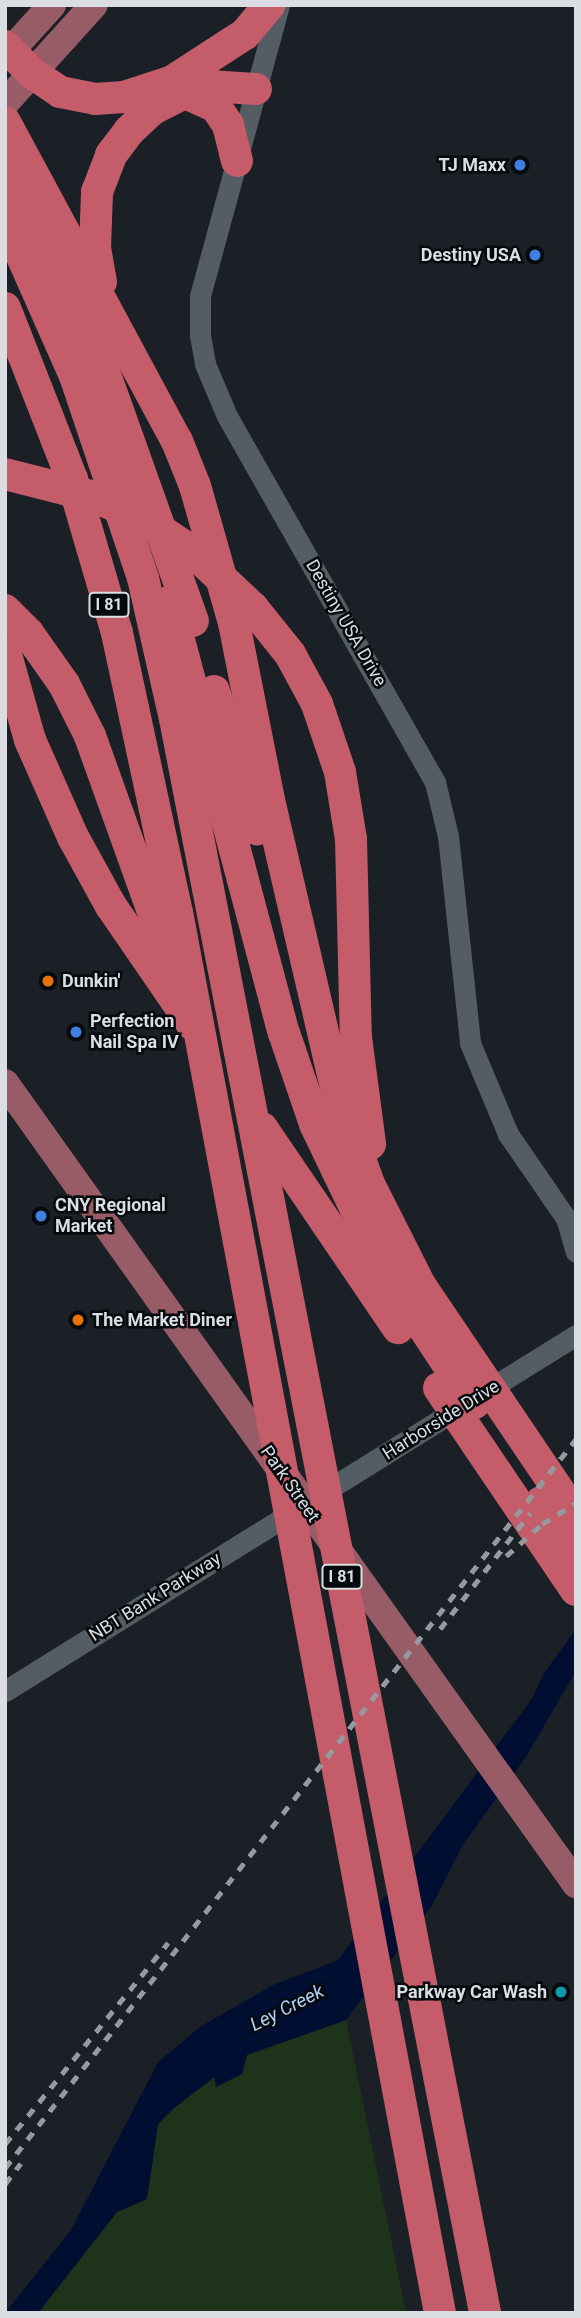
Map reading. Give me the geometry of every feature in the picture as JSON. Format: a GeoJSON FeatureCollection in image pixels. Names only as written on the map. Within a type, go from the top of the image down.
{"type":"FeatureCollection","features":[{"type":"Feature","properties":{"kind":"highway"},"geometry":{"type":"LineString","coordinates":[[113,320],[95,249],[97,192],[111,155],[129,131],[178,87],[245,34],[269,5]]}},
{"type":"Feature","properties":{"kind":"highway"},"geometry":{"type":"LineString","coordinates":[[5,46],[32,73],[60,92],[83,97],[124,97],[178,87],[258,83]]}},
{"type":"Feature","properties":{"kind":"highway"},"geometry":{"type":"LineString","coordinates":[[178,87],[216,107],[228,125],[237,161]]}},
{"type":"Feature","properties":{"kind":"highway"},"geometry":{"type":"LineString","coordinates":[[5,122],[177,441],[212,541],[234,623],[339,1101],[369,1184],[395,1237]]}},
{"type":"Feature","properties":{"kind":"highway"},"geometry":{"type":"LineString","coordinates":[[5,166],[100,360],[148,485],[320,1023]]}},
{"type":"Feature","properties":{"kind":"highway","name":"I 81"},"geometry":{"type":"LineString","coordinates":[[5,218],[74,373],[143,578],[217,915],[485,2313]]}},
{"type":"Feature","properties":{"kind":"highway","name":"I 81"},"geometry":{"type":"LineString","coordinates":[[5,308],[88,525],[117,633],[177,912],[440,2313]]}},
{"type":"Feature","properties":{"kind":"highway"},"geometry":{"type":"LineString","coordinates":[[74,373],[170,605],[284,1033],[315,1124],[377,1254],[576,1590]]}},
{"type":"Feature","properties":{"kind":"highway"},"geometry":{"type":"LineString","coordinates":[[5,474],[95,497],[142,518],[193,552],[253,608],[290,654],[317,704],[340,772],[351,839],[356,1037],[363,1107],[395,1237],[423,1328],[576,1517]]}},
{"type":"Feature","properties":{"kind":"highway"},"geometry":{"type":"LineString","coordinates":[[5,610],[28,633],[64,684],[90,736],[201,1051]]}},
{"type":"Feature","properties":{"kind":"highway"},"geometry":{"type":"LineString","coordinates":[[5,651],[30,740],[72,837],[111,906],[423,1328],[576,1552]]}},
{"type":"Feature","properties":{"kind":"main road"},"geometry":{"type":"LineString","coordinates":[[5,57],[52,5]]}},
{"type":"Feature","properties":{"kind":"main road"},"geometry":{"type":"LineString","coordinates":[[5,103],[94,5]]}},
{"type":"Feature","properties":{"kind":"main road","name":"Park Street"},"geometry":{"type":"LineString","coordinates":[[5,1083],[576,1884]]}},
{"type":"Feature","properties":{"kind":"main road"},"geometry":{"type":"LineString","coordinates":[[512,1794],[576,1849]]}},
{"type":"Feature","properties":{"kind":"street","name":"Destiny USA Drive"},"geometry":{"type":"LineString","coordinates":[[279,5],[200,296],[200,335],[205,364],[226,416],[435,782],[449,836],[470,1043],[508,1134],[573,1227],[576,1252]]}},
{"type":"Feature","properties":{"kind":"street"},"geometry":{"type":"LineString","coordinates":[[573,1338],[576,1318]]}},
{"type":"Feature","properties":{"kind":"street","name":"Harborside Drive"},"geometry":{"type":"LineString","coordinates":[[304,1503],[573,1338]]}},
{"type":"Feature","properties":{"kind":"street","name":"NBT Bank Parkway"},"geometry":{"type":"LineString","coordinates":[[5,1691],[304,1503]]}},
{"type":"Feature","properties":{"kind":"green space"},"geometry":{"type":"Polygon","coordinates":[[[346,2020],[406,2313],[38,2313],[117,2212],[147,2199],[158,2124],[174,2108],[215,2077],[217,2087],[247,2055],[346,2020]]]}},
{"type":"Feature","properties":{"kind":"water","name":"Ley Creek"},"geometry":{"type":"Polygon","coordinates":[[[576,1629],[576,1671],[526,1757],[463,1845],[431,1907],[346,2020],[247,2055],[242,2074],[216,2087],[214,2077],[174,2108],[158,2124],[147,2199],[117,2212],[38,2313],[5,2313],[71,2230],[158,2062],[200,2027],[273,1985],[338,1960],[531,1700],[544,1673],[576,1629]]]}},
{"type":"Feature","properties":{"kind":"railway"},"geometry":{"type":"LineString","coordinates":[[5,2168],[576,1439]]}},
{"type":"Feature","properties":{"kind":"railway"},"geometry":{"type":"LineString","coordinates":[[506,1556],[542,1524],[576,1503]]}},
{"type":"Feature","properties":{"kind":"railway"},"geometry":{"type":"LineString","coordinates":[[440,1629],[530,1513]]}},
{"type":"Feature","properties":{"kind":"railway"},"geometry":{"type":"LineString","coordinates":[[5,2144],[168,1943]]}},
{"type":"Feature","properties":{"kind":"railway"},"geometry":{"type":"LineString","coordinates":[[5,2184],[21,2163]]}},
{"type":"Feature","properties":{"kind":"place","name":"TJ Maxx"},"geometry":{"type":"Point","coordinates":[520,165]}},
{"type":"Feature","properties":{"kind":"place","name":"Destiny USA"},"geometry":{"type":"Point","coordinates":[535,255]}},
{"type":"Feature","properties":{"kind":"place","name":"Dunkin'"},"geometry":{"type":"Point","coordinates":[48,981]}},
{"type":"Feature","properties":{"kind":"place","name":"Perfection Nail Spa IV"},"geometry":{"type":"Point","coordinates":[76,1032]}},
{"type":"Feature","properties":{"kind":"place","name":"CNY Regional Market"},"geometry":{"type":"Point","coordinates":[41,1216]}},
{"type":"Feature","properties":{"kind":"place","name":"The Market Diner"},"geometry":{"type":"Point","coordinates":[78,1320]}},
{"type":"Feature","properties":{"kind":"place","name":"Parkway Car Wash"},"geometry":{"type":"Point","coordinates":[561,1992]}}]}
